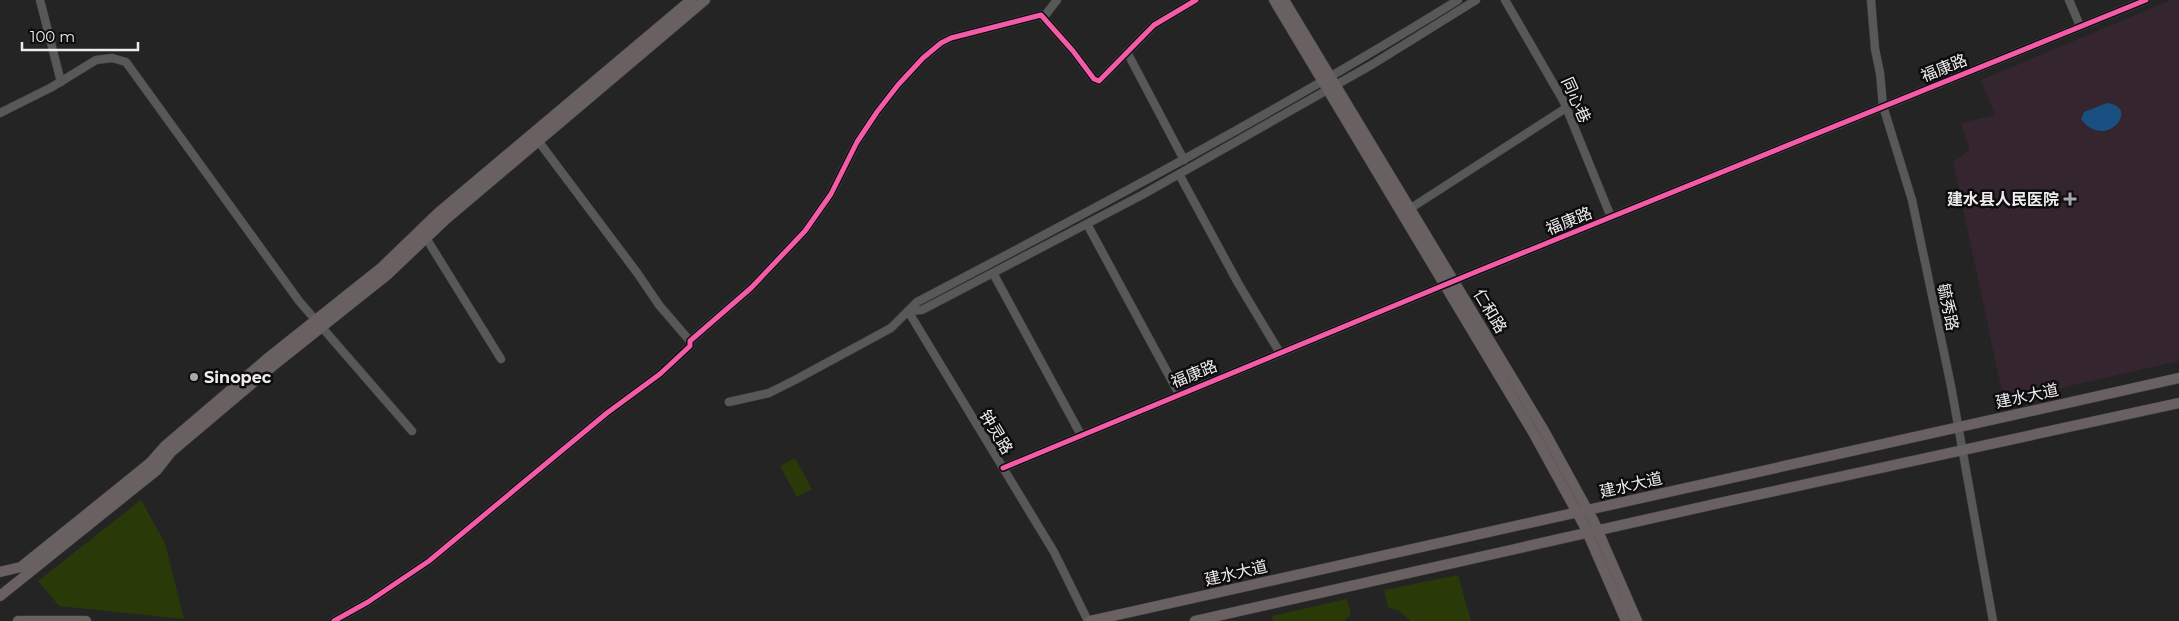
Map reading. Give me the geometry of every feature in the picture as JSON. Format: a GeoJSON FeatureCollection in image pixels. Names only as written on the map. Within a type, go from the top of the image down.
{"type":"FeatureCollection","features":[{"type":"Feature","properties":{"kind":"main road"},"geometry":{"type":"LineString","coordinates":[[0,572],[21,567],[150,463],[165,446],[318,324],[387,275],[445,220],[539,142],[691,0]]}},
{"type":"Feature","properties":{"kind":"main road"},"geometry":{"type":"LineString","coordinates":[[0,596],[157,470],[171,452],[381,268],[438,214],[637,52],[705,0]]}},
{"type":"Feature","properties":{"kind":"main road","name":"仁和路"},"geometry":{"type":"LineString","coordinates":[[1274,0],[1411,208],[1450,283]]}},
{"type":"Feature","properties":{"kind":"main road","name":"仁和路"},"geometry":{"type":"LineString","coordinates":[[1284,0],[1328,83],[1450,283],[1543,429],[1637,621]]}},
{"type":"Feature","properties":{"kind":"main road","name":"建水大道"},"geometry":{"type":"LineString","coordinates":[[1089,621],[2179,378]]}},
{"type":"Feature","properties":{"kind":"main road"},"geometry":{"type":"LineString","coordinates":[[1194,621],[2179,403]]}},
{"type":"Feature","properties":{"kind":"main road","name":"仁和路"},"geometry":{"type":"LineString","coordinates":[[1593,532],[1626,621]]}},
{"type":"Feature","properties":{"kind":"main road"},"geometry":{"type":"LineString","coordinates":[[18,621],[86,621]]}},
{"type":"Feature","properties":{"kind":"street"},"geometry":{"type":"LineString","coordinates":[[40,0],[60,82]]}},
{"type":"Feature","properties":{"kind":"street"},"geometry":{"type":"LineString","coordinates":[[1043,18],[1057,0]]}},
{"type":"Feature","properties":{"kind":"street"},"geometry":{"type":"LineString","coordinates":[[334,621],[368,602],[429,561],[607,413],[660,374],[690,346],[690,341],[751,288],[800,237],[831,194],[858,142],[877,112],[898,85],[923,58],[951,38],[1041,15],[1073,51],[1095,80],[1099,81],[1163,18],[1196,0]]}},
{"type":"Feature","properties":{"kind":"street"},"geometry":{"type":"LineString","coordinates":[[908,311],[922,310],[1179,174],[1328,83],[1458,0]]}},
{"type":"Feature","properties":{"kind":"street"},"geometry":{"type":"LineString","coordinates":[[729,402],[770,393],[795,380],[891,328],[917,302],[1328,83],[1476,0]]}},
{"type":"Feature","properties":{"kind":"street","name":"同心巷"},"geometry":{"type":"LineString","coordinates":[[1505,0],[1566,108],[1611,217]]}},
{"type":"Feature","properties":{"kind":"street","name":"毓秀路"},"geometry":{"type":"LineString","coordinates":[[1871,0],[1875,49],[1884,106],[1912,200],[1963,450],[1993,621]]}},
{"type":"Feature","properties":{"kind":"street"},"geometry":{"type":"LineString","coordinates":[[2069,0],[2080,26]]}},
{"type":"Feature","properties":{"kind":"street","name":"福康路"},"geometry":{"type":"LineString","coordinates":[[1003,468],[1611,217],[2146,0]]}},
{"type":"Feature","properties":{"kind":"street"},"geometry":{"type":"LineString","coordinates":[[1127,52],[1184,160]]}},
{"type":"Feature","properties":{"kind":"street"},"geometry":{"type":"LineString","coordinates":[[0,113],[60,82],[96,60],[112,58],[126,62],[318,324],[412,431]]}},
{"type":"Feature","properties":{"kind":"street"},"geometry":{"type":"LineString","coordinates":[[1411,208],[1566,108]]}},
{"type":"Feature","properties":{"kind":"street"},"geometry":{"type":"LineString","coordinates":[[539,142],[659,305],[690,341]]}},
{"type":"Feature","properties":{"kind":"street"},"geometry":{"type":"LineString","coordinates":[[1179,174],[1243,291],[1280,353]]}},
{"type":"Feature","properties":{"kind":"street"},"geometry":{"type":"LineString","coordinates":[[1087,224],[1179,394]]}},
{"type":"Feature","properties":{"kind":"street"},"geometry":{"type":"LineString","coordinates":[[426,238],[502,359]]}},
{"type":"Feature","properties":{"kind":"street"},"geometry":{"type":"LineString","coordinates":[[993,273],[1081,435]]}},
{"type":"Feature","properties":{"kind":"street","name":"钟灵路"},"geometry":{"type":"LineString","coordinates":[[908,311],[1054,552],[1089,621]]}},
{"type":"Feature","properties":{"kind":"shaded area","name":"建水县人民医院"},"geometry":{"type":"Polygon","coordinates":[[[2171,0],[2179,0],[2179,361],[2004,401],[1953,162],[1970,150],[1961,123],[1995,115],[1981,80],[2171,0]]]}},
{"type":"Feature","properties":{"kind":"green space"},"geometry":{"type":"Polygon","coordinates":[[[795,458],[812,489],[797,497],[780,466],[795,458]]]}},
{"type":"Feature","properties":{"kind":"green space"},"geometry":{"type":"Polygon","coordinates":[[[141,500],[165,543],[184,619],[59,606],[38,581],[141,500]]]}},
{"type":"Feature","properties":{"kind":"green space"},"geometry":{"type":"Polygon","coordinates":[[[1458,575],[1471,621],[1411,621],[1399,611],[1388,607],[1384,590],[1458,575]]]}},
{"type":"Feature","properties":{"kind":"green space"},"geometry":{"type":"Polygon","coordinates":[[[1347,599],[1351,614],[1344,621],[1273,621],[1272,616],[1347,599]]]}},
{"type":"Feature","properties":{"kind":"water"},"geometry":{"type":"Polygon","coordinates":[[[2107,103],[2117,106],[2121,112],[2120,119],[2116,125],[2100,131],[2090,128],[2081,119],[2084,112],[2107,103]]]}},
{"type":"Feature","properties":{"kind":"cycle path"},"geometry":{"type":"LineString","coordinates":[[334,621],[368,602],[429,561],[607,413],[660,374],[690,346],[690,341],[751,288],[805,231],[831,194],[857,142],[877,112],[898,85],[923,58],[941,43],[951,38],[1041,15],[1073,51],[1094,79],[1099,81],[1154,25],[1196,0]]}},
{"type":"Feature","properties":{"kind":"cycle path"},"geometry":{"type":"LineString","coordinates":[[1003,468],[1478,271],[2146,0]]}},
{"type":"Feature","properties":{"kind":"place","name":"建水县人民医院"},"geometry":{"type":"Point","coordinates":[2070,199]}},
{"type":"Feature","properties":{"kind":"place","name":"Sinopec"},"geometry":{"type":"Point","coordinates":[194,377]}}]}
